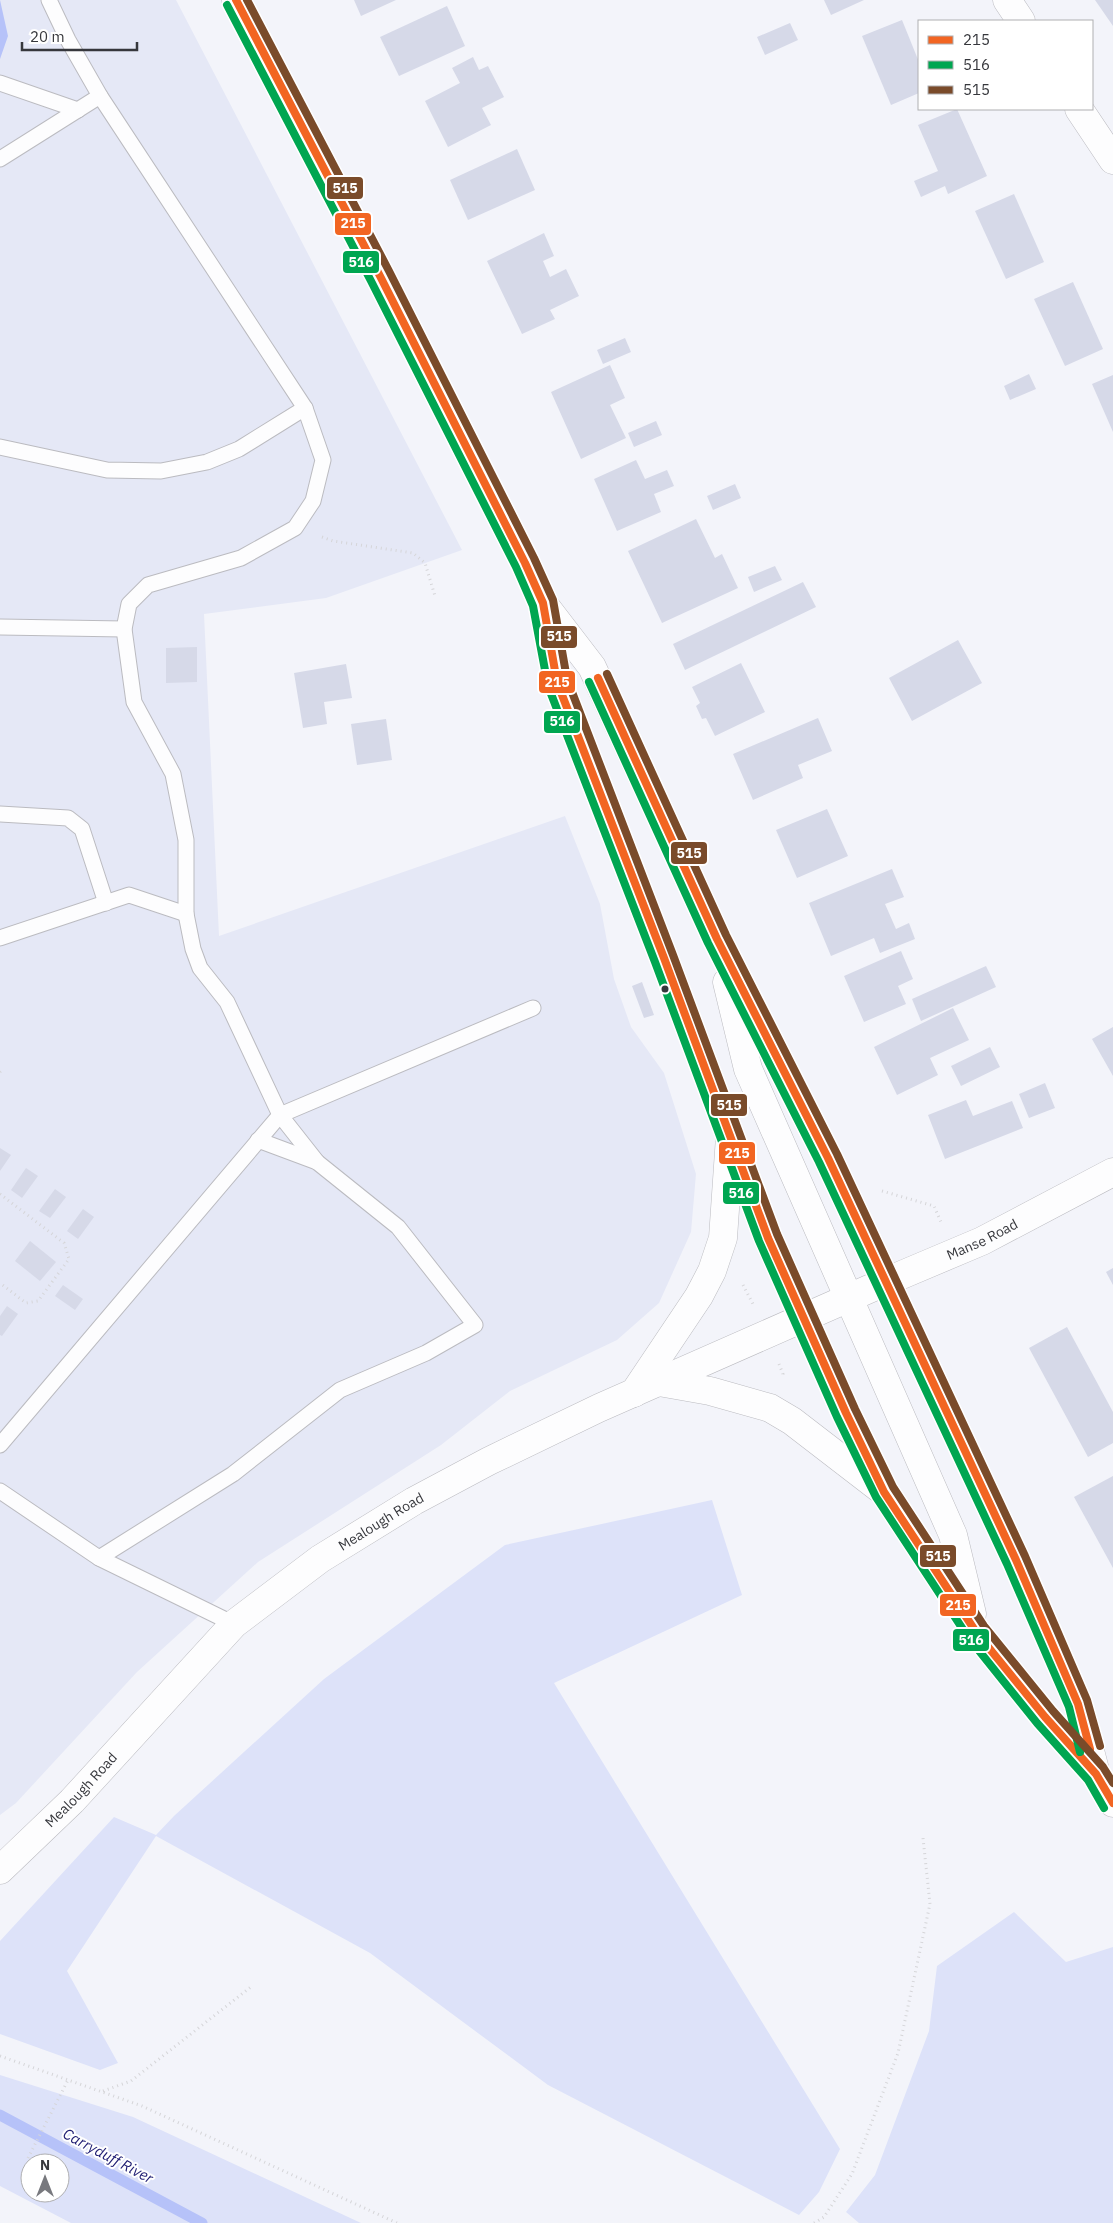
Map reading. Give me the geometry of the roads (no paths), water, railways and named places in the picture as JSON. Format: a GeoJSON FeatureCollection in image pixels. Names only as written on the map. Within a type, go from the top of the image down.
{"type":"FeatureCollection","features":[{"type":"Feature","properties":{"kind":"main road"},"geometry":{"type":"LineString","coordinates":[[236,0],[398,311],[525,563],[542,603],[557,682],[664,958],[768,1238],[884,1492],[976,1632],[1045,1717],[1096,1774],[1113,1803]]}},
{"type":"Feature","properties":{"kind":"main road"},"geometry":{"type":"LineString","coordinates":[[1007,0],[1020,20]]}},
{"type":"Feature","properties":{"kind":"main road"},"geometry":{"type":"LineString","coordinates":[[1080,110],[1113,160]]}},
{"type":"Feature","properties":{"kind":"main road"},"geometry":{"type":"LineString","coordinates":[[542,603],[592,666],[718,939],[828,1158],[1028,1587],[1078,1704],[1096,1774]]}},
{"type":"Feature","properties":{"kind":"main road"},"geometry":{"type":"LineString","coordinates":[[718,939],[748,1069],[847,1298],[953,1535],[976,1632]]}},
{"type":"Feature","properties":{"kind":"main road"},"geometry":{"type":"LineString","coordinates":[[730,1137],[723,1238],[712,1271],[646,1388],[710,1390],[770,1408],[792,1420],[884,1492]]}},
{"type":"Feature","properties":{"kind":"main road","name":"Manse Road"},"geometry":{"type":"LineString","coordinates":[[847,1298],[982,1241],[1113,1172]]}},
{"type":"Feature","properties":{"kind":"main road","name":"Mealough Road"},"geometry":{"type":"LineString","coordinates":[[0,1870],[72,1801],[234,1624],[320,1559],[414,1501],[506,1452],[847,1298]]}},
{"type":"Feature","properties":{"kind":"lane"},"geometry":{"type":"LineString","coordinates":[[48,0],[100,96],[305,408],[323,460],[313,501],[295,528],[241,558],[148,585],[129,604],[124,629],[134,702],[173,774],[186,840],[186,914],[193,949],[200,968],[227,1002],[280,1115],[317,1162],[398,1227],[475,1325],[426,1353],[340,1390],[233,1474],[99,1558]]}},
{"type":"Feature","properties":{"kind":"lane"},"geometry":{"type":"LineString","coordinates":[[0,83],[78,110]]}},
{"type":"Feature","properties":{"kind":"lane"},"geometry":{"type":"LineString","coordinates":[[0,159],[100,96]]}},
{"type":"Feature","properties":{"kind":"lane"},"geometry":{"type":"LineString","coordinates":[[0,446],[106,470],[161,471],[207,462],[239,448],[305,408]]}},
{"type":"Feature","properties":{"kind":"lane"},"geometry":{"type":"LineString","coordinates":[[0,626],[124,629]]}},
{"type":"Feature","properties":{"kind":"lane"},"geometry":{"type":"LineString","coordinates":[[0,814],[68,818],[82,829],[106,903]]}},
{"type":"Feature","properties":{"kind":"lane"},"geometry":{"type":"LineString","coordinates":[[0,938],[129,895],[186,914]]}},
{"type":"Feature","properties":{"kind":"lane"},"geometry":{"type":"LineString","coordinates":[[0,1445],[280,1115],[533,1008]]}},
{"type":"Feature","properties":{"kind":"lane"},"geometry":{"type":"LineString","coordinates":[[258,1140],[317,1162]]}},
{"type":"Feature","properties":{"kind":"lane"},"geometry":{"type":"LineString","coordinates":[[0,1492],[99,1558],[234,1624]]}},
{"type":"Feature","properties":{"kind":"water"},"geometry":{"type":"Polygon","coordinates":[[[0,0],[8,36],[0,59],[0,0]]]}},
{"type":"Feature","properties":{"kind":"waterway","name":"Carryduff River"},"geometry":{"type":"LineString","coordinates":[[0,2115],[202,2223]]}}]}
